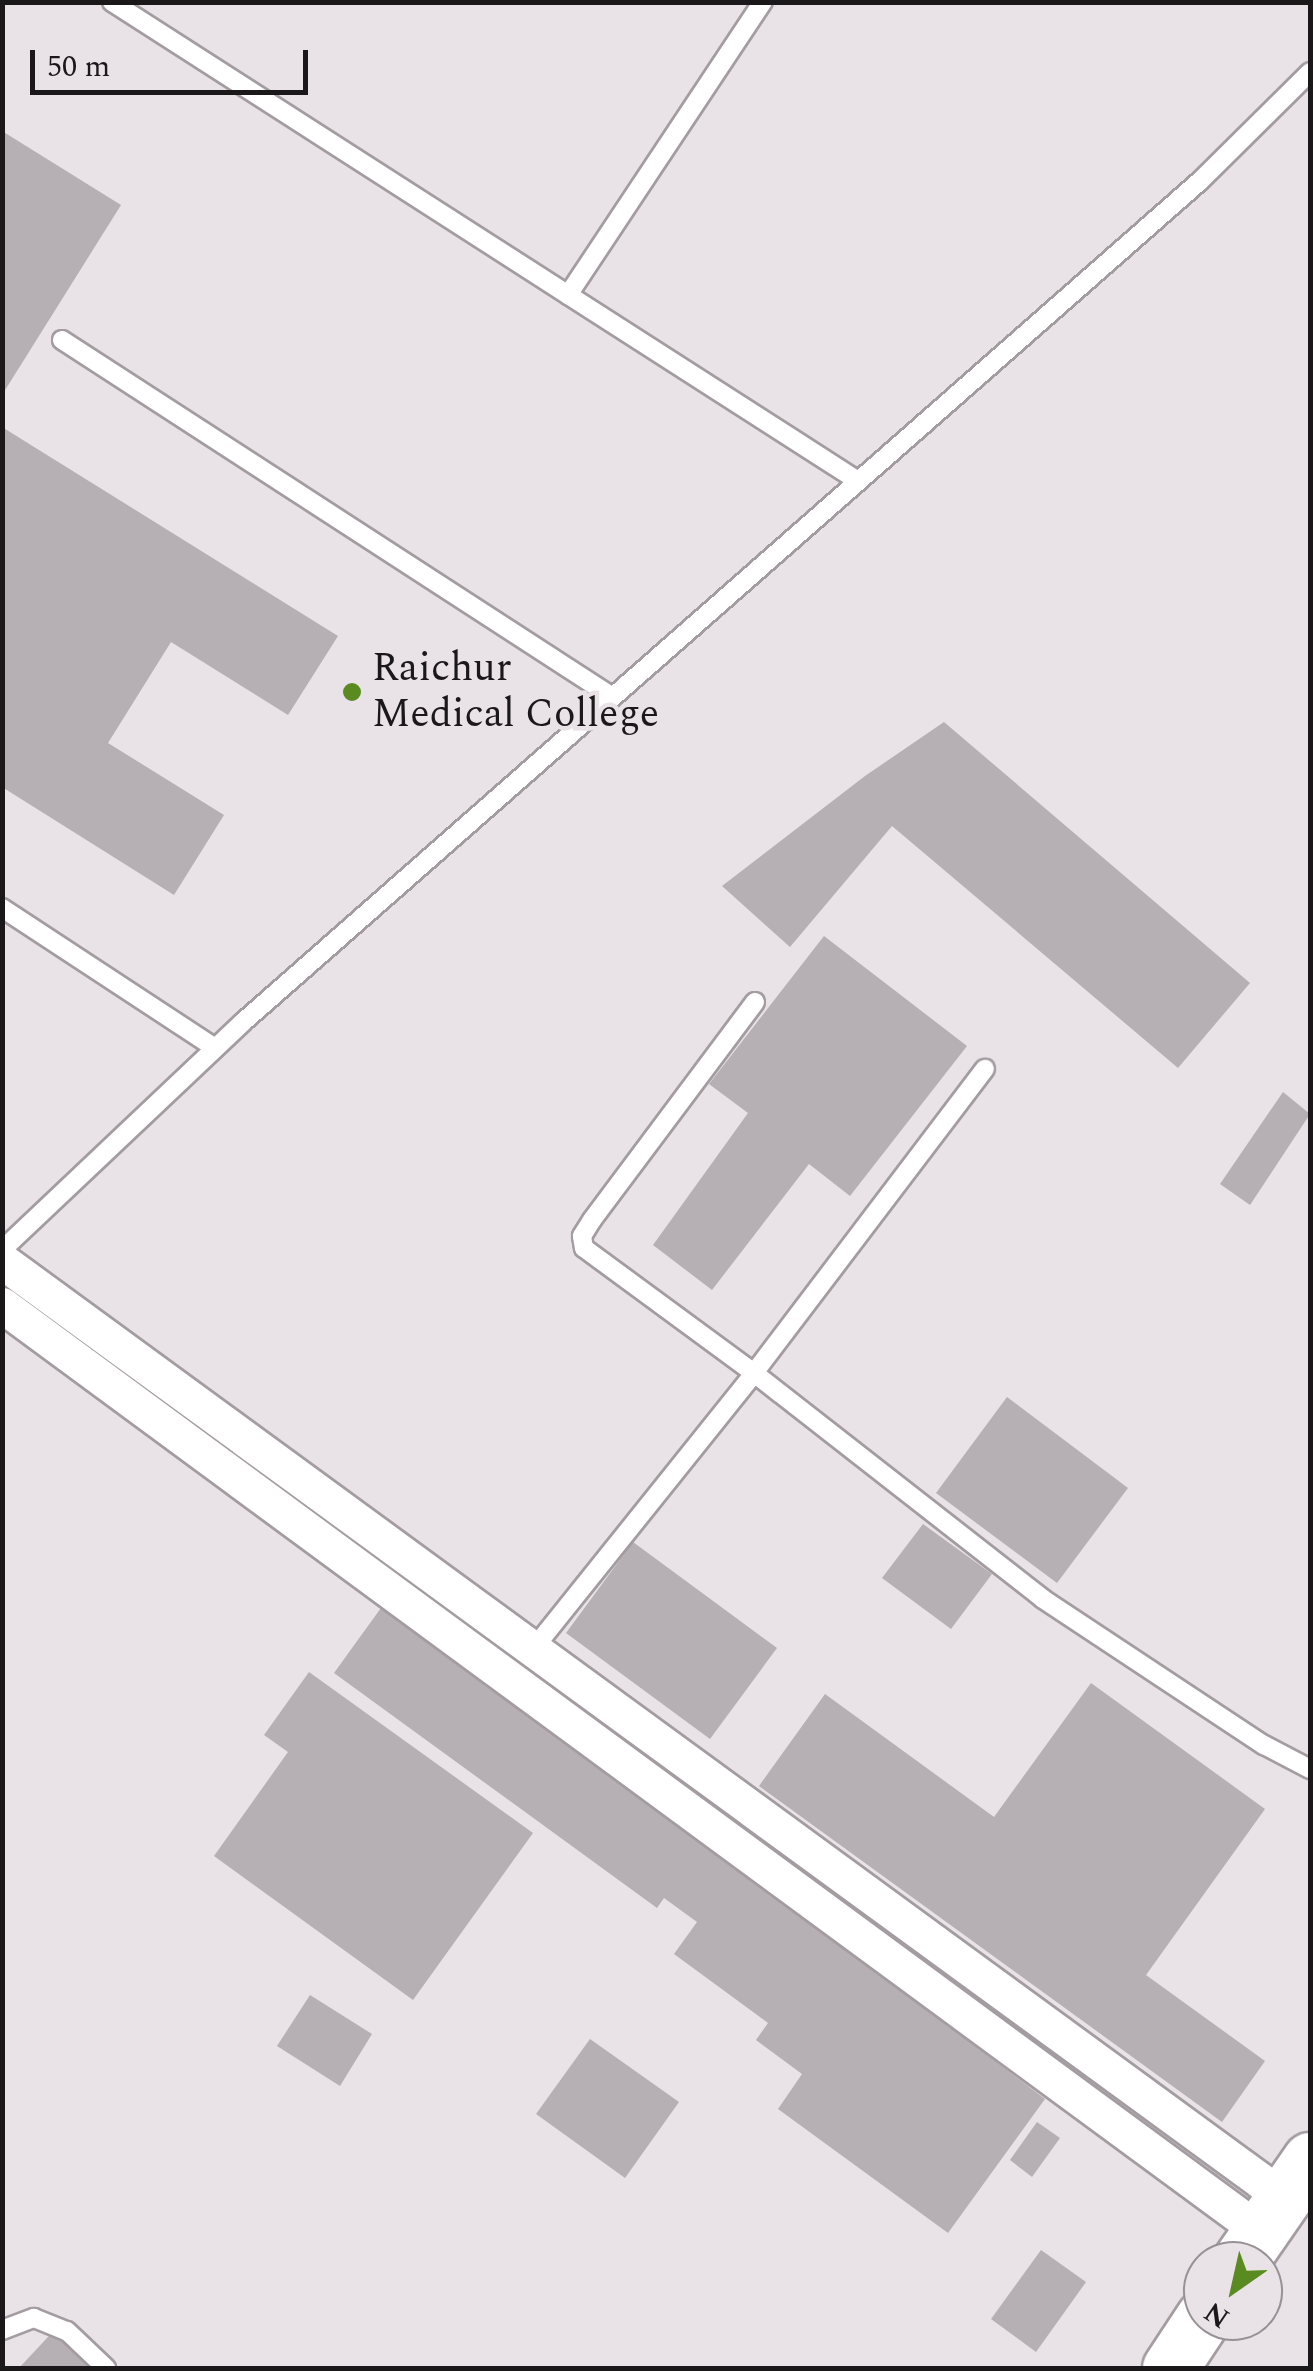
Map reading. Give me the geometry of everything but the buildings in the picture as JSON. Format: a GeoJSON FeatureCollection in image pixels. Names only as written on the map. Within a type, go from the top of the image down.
{"type":"FeatureCollection","features":[{"type":"Feature","properties":{"kind":"highway"},"geometry":{"type":"LineString","coordinates":[[1170,2368],[1188,2341]]}},
{"type":"Feature","properties":{"kind":"street"},"geometry":{"type":"LineString","coordinates":[[2,1261],[534,1648],[1274,2212]]}},
{"type":"Feature","properties":{"kind":"street"},"geometry":{"type":"LineString","coordinates":[[2,1304],[1274,2212]]}},
{"type":"Feature","properties":{"kind":"lane"},"geometry":{"type":"LineString","coordinates":[[112,2],[855,479]]}},
{"type":"Feature","properties":{"kind":"lane"},"geometry":{"type":"LineString","coordinates":[[568,295],[763,2]]}},
{"type":"Feature","properties":{"kind":"lane"},"geometry":{"type":"LineString","coordinates":[[2,1250],[215,1048],[855,479],[1200,181],[1310,72]]}},
{"type":"Feature","properties":{"kind":"lane"},"geometry":{"type":"LineString","coordinates":[[62,340],[611,696]]}},
{"type":"Feature","properties":{"kind":"lane"},"geometry":{"type":"LineString","coordinates":[[2,908],[215,1048]]}},
{"type":"Feature","properties":{"kind":"lane"},"geometry":{"type":"LineString","coordinates":[[755,1002],[582,1236],[584,1248],[754,1373],[1043,1600],[1264,1745],[1310,1769]]}},
{"type":"Feature","properties":{"kind":"lane"},"geometry":{"type":"LineString","coordinates":[[534,1648],[754,1373],[984,1069]]}},
{"type":"Feature","properties":{"kind":"lane"},"geometry":{"type":"LineString","coordinates":[[2,2330],[34,2318],[67,2331],[106,2368]]}},
{"type":"Feature","properties":{"kind":"place","name":"Raichur Medical College"},"geometry":{"type":"Point","coordinates":[352,692]}}]}
